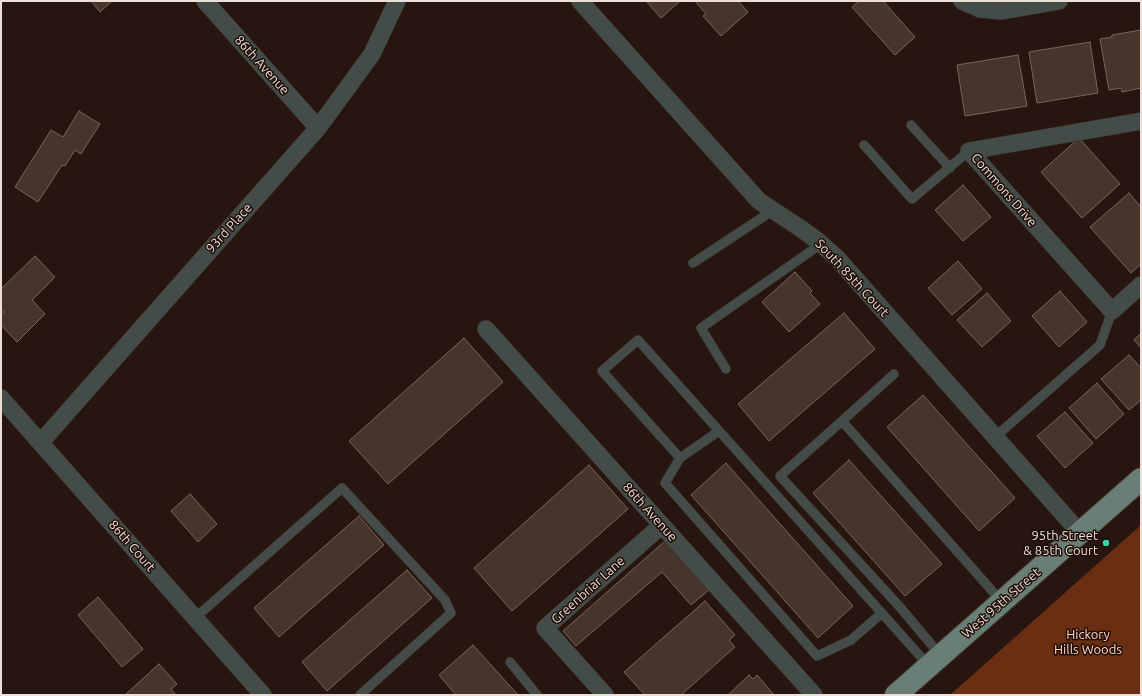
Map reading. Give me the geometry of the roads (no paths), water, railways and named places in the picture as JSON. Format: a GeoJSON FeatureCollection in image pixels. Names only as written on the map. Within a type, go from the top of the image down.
{"type":"FeatureCollection","features":[{"type":"Feature","properties":{"kind":"main road","name":"West 95th Street"},"geometry":{"type":"LineString","coordinates":[[900,694],[935,661],[1141,479]]}},
{"type":"Feature","properties":{"kind":"street","name":"86th Avenue"},"geometry":{"type":"LineString","coordinates":[[205,1],[318,128]]}},
{"type":"Feature","properties":{"kind":"street","name":"93rd Place"},"geometry":{"type":"LineString","coordinates":[[41,442],[318,128],[372,54],[397,1]]}},
{"type":"Feature","properties":{"kind":"street","name":"South 85th Court"},"geometry":{"type":"LineString","coordinates":[[580,1],[742,184],[759,201],[772,211],[800,228],[837,258],[1080,533]]}},
{"type":"Feature","properties":{"kind":"street"},"geometry":{"type":"LineString","coordinates":[[962,2],[980,9],[1001,11],[1059,1]]}},
{"type":"Feature","properties":{"kind":"street","name":"Commons Drive"},"geometry":{"type":"LineString","coordinates":[[969,152],[1141,120]]}},
{"type":"Feature","properties":{"kind":"street","name":"Commons Drive"},"geometry":{"type":"LineString","coordinates":[[969,152],[1112,310]]}},
{"type":"Feature","properties":{"kind":"street"},"geometry":{"type":"LineString","coordinates":[[1112,310],[1141,285]]}},
{"type":"Feature","properties":{"kind":"street","name":"86th Avenue"},"geometry":{"type":"LineString","coordinates":[[486,329],[814,695]]}},
{"type":"Feature","properties":{"kind":"street","name":"86th Court"},"geometry":{"type":"LineString","coordinates":[[1,398],[263,695]]}},
{"type":"Feature","properties":{"kind":"street","name":"Greenbriar Lane"},"geometry":{"type":"LineString","coordinates":[[605,695],[546,628],[662,525]]}},
{"type":"Feature","properties":{"kind":"lane"},"geometry":{"type":"LineString","coordinates":[[911,125],[950,168]]}},
{"type":"Feature","properties":{"kind":"lane"},"geometry":{"type":"LineString","coordinates":[[864,145],[912,199],[969,152]]}},
{"type":"Feature","properties":{"kind":"lane"},"geometry":{"type":"LineString","coordinates":[[693,263],[772,211]]}},
{"type":"Feature","properties":{"kind":"lane"},"geometry":{"type":"LineString","coordinates":[[726,368],[701,328],[821,244]]}},
{"type":"Feature","properties":{"kind":"lane"},"geometry":{"type":"LineString","coordinates":[[995,437],[1100,345],[1112,310]]}},
{"type":"Feature","properties":{"kind":"lane"},"geometry":{"type":"LineString","coordinates":[[680,458],[602,371],[638,340],[882,613],[935,661]]}},
{"type":"Feature","properties":{"kind":"lane"},"geometry":{"type":"LineString","coordinates":[[894,374],[780,476],[899,606],[935,661]]}},
{"type":"Feature","properties":{"kind":"lane"},"geometry":{"type":"LineString","coordinates":[[842,421],[1002,602]]}},
{"type":"Feature","properties":{"kind":"lane"},"geometry":{"type":"LineString","coordinates":[[720,431],[680,458],[666,483],[817,656],[851,640],[882,613]]}},
{"type":"Feature","properties":{"kind":"lane"},"geometry":{"type":"LineString","coordinates":[[195,618],[342,488],[445,600],[451,613],[360,695]]}},
{"type":"Feature","properties":{"kind":"lane"},"geometry":{"type":"LineString","coordinates":[[510,662],[537,695]]}},
{"type":"Feature","properties":{"kind":"place","name":"95th Street & 85th Court"},"geometry":{"type":"Point","coordinates":[1106,543]}},
{"type":"Feature","properties":{"kind":"park label","name":"Hickory Hills Woods"},"geometry":{"type":"Point","coordinates":[1088,642]}}]}
